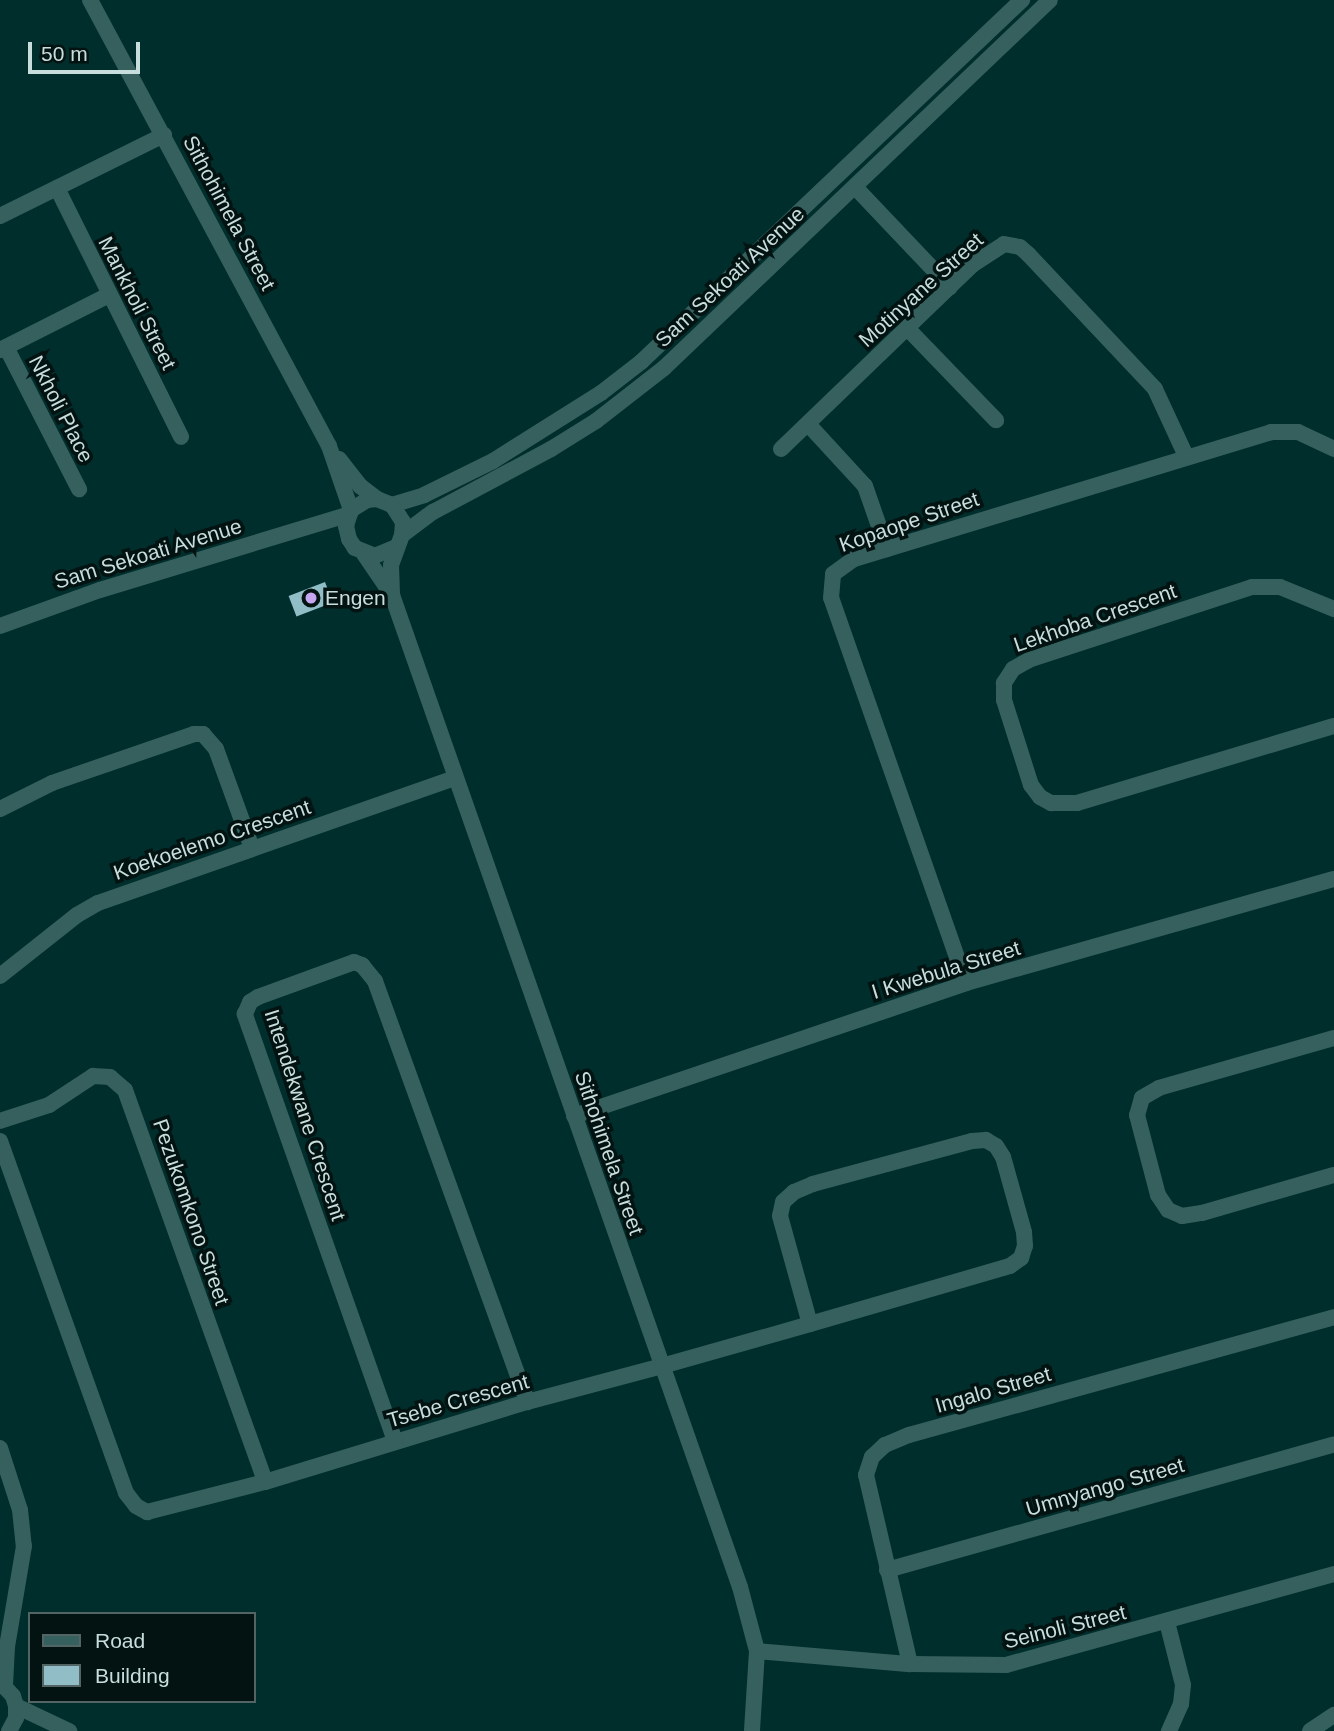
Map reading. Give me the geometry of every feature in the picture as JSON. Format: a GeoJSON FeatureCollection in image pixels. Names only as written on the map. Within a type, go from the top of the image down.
{"type":"FeatureCollection","features":[{"type":"Feature","properties":{"kind":"street","name":"Sithohimela Street"},"geometry":{"type":"LineString","coordinates":[[90,0],[329,446],[360,486],[385,502]]}},
{"type":"Feature","properties":{"kind":"street","name":"Sam Sekoati Avenue"},"geometry":{"type":"LineString","coordinates":[[385,502],[425,495],[493,461],[591,400],[641,362],[1022,0]]}},
{"type":"Feature","properties":{"kind":"street","name":"Sam Sekoati Avenue"},"geometry":{"type":"LineString","coordinates":[[399,541],[433,512],[551,449],[631,395],[674,359],[1050,0]]}},
{"type":"Feature","properties":{"kind":"street"},"geometry":{"type":"LineString","coordinates":[[0,216],[164,135]]}},
{"type":"Feature","properties":{"kind":"street"},"geometry":{"type":"LineString","coordinates":[[855,187],[950,287]]}},
{"type":"Feature","properties":{"kind":"street","name":"Mankholi Street"},"geometry":{"type":"LineString","coordinates":[[57,188],[181,437]]}},
{"type":"Feature","properties":{"kind":"street","name":"Motinyane Street"},"geometry":{"type":"LineString","coordinates":[[781,450],[950,287],[993,248],[1004,244],[1020,247],[1155,389],[1186,456]]}},
{"type":"Feature","properties":{"kind":"street"},"geometry":{"type":"LineString","coordinates":[[3,348],[109,295]]}},
{"type":"Feature","properties":{"kind":"street"},"geometry":{"type":"LineString","coordinates":[[908,329],[996,420]]}},
{"type":"Feature","properties":{"kind":"street","name":"Nkholi Place"},"geometry":{"type":"LineString","coordinates":[[3,348],[79,489]]}},
{"type":"Feature","properties":{"kind":"street"},"geometry":{"type":"LineString","coordinates":[[808,424],[865,486],[887,549]]}},
{"type":"Feature","properties":{"kind":"street","name":"Kopaope Street"},"geometry":{"type":"LineString","coordinates":[[966,983],[831,598],[830,580],[841,565],[887,549],[1186,456],[1286,430],[1309,436],[1334,449]]}},
{"type":"Feature","properties":{"kind":"street","name":"Sithohimela Street"},"geometry":{"type":"LineString","coordinates":[[329,446],[350,512]]}},
{"type":"Feature","properties":{"kind":"street"},"geometry":{"type":"LineString","coordinates":[[311,527],[349,539],[364,554],[381,555],[399,541],[403,522],[385,502],[367,500],[350,512],[346,526],[349,539]]}},
{"type":"Feature","properties":{"kind":"street","name":"Sam Sekoati Avenue"},"geometry":{"type":"LineString","coordinates":[[0,626],[100,590],[311,527],[350,512]]}},
{"type":"Feature","properties":{"kind":"street","name":"Sithohimela Street"},"geometry":{"type":"LineString","coordinates":[[392,595],[391,565],[399,541]]}},
{"type":"Feature","properties":{"kind":"street","name":"Sithohimela Street"},"geometry":{"type":"LineString","coordinates":[[364,554],[392,595],[740,1587],[757,1651],[752,1731]]}},
{"type":"Feature","properties":{"kind":"street","name":"Lekhoba Crescent"},"geometry":{"type":"LineString","coordinates":[[1334,609],[1280,587],[1252,587],[1029,660],[1013,669],[1004,683],[1004,692],[1031,785],[1040,797],[1063,804],[1077,803],[1334,726]]}},
{"type":"Feature","properties":{"kind":"street"},"geometry":{"type":"LineString","coordinates":[[0,809],[52,783],[194,734],[203,734],[216,748],[252,848]]}},
{"type":"Feature","properties":{"kind":"street","name":"Koekoelemo Crescent"},"geometry":{"type":"LineString","coordinates":[[0,976],[60,928],[98,903],[456,778]]}},
{"type":"Feature","properties":{"kind":"street","name":"I Kwebula Street"},"geometry":{"type":"LineString","coordinates":[[574,1116],[966,983],[1334,879]]}},
{"type":"Feature","properties":{"kind":"street","name":"Intendekwane Crescent"},"geometry":{"type":"LineString","coordinates":[[395,1441],[245,1014],[250,1002],[258,997],[354,962],[362,965],[376,981],[527,1402]]}},
{"type":"Feature","properties":{"kind":"street"},"geometry":{"type":"LineString","coordinates":[[1334,1038],[1159,1088],[1142,1098],[1137,1115],[1158,1195],[1168,1210],[1182,1216],[1202,1213],[1334,1175]]}},
{"type":"Feature","properties":{"kind":"street","name":"Pezukomkono Street"},"geometry":{"type":"LineString","coordinates":[[0,1121],[49,1105],[93,1076],[110,1077],[125,1090],[265,1482]]}},
{"type":"Feature","properties":{"kind":"street","name":"Tsebe Crescent"},"geometry":{"type":"LineString","coordinates":[[0,1140],[126,1493],[136,1506],[147,1512],[265,1482],[527,1402],[662,1366],[810,1324],[1010,1266],[1021,1258],[1026,1246],[1003,1157],[996,1146],[986,1140],[972,1140],[813,1184],[794,1192],[783,1202],[780,1216],[810,1324]]}},
{"type":"Feature","properties":{"kind":"street","name":"Ingalo Street"},"geometry":{"type":"LineString","coordinates":[[910,1664],[866,1475],[872,1457],[886,1445],[909,1435],[1334,1317]]}},
{"type":"Feature","properties":{"kind":"street","name":"Umnyango Street"},"geometry":{"type":"LineString","coordinates":[[887,1570],[1334,1444]]}},
{"type":"Feature","properties":{"kind":"street"},"geometry":{"type":"LineString","coordinates":[[0,1448],[20,1510],[24,1546],[2,1684],[16,1706],[69,1731]]}},
{"type":"Feature","properties":{"kind":"street","name":"Seinoli Street"},"geometry":{"type":"LineString","coordinates":[[757,1651],[910,1664],[1006,1665],[1334,1574]]}},
{"type":"Feature","properties":{"kind":"street"},"geometry":{"type":"LineString","coordinates":[[0,1619],[19,1580]]}},
{"type":"Feature","properties":{"kind":"street"},"geometry":{"type":"LineString","coordinates":[[1167,1622],[1182,1685],[1181,1704],[1169,1731]]}},
{"type":"Feature","properties":{"kind":"street"},"geometry":{"type":"LineString","coordinates":[[9,1731],[16,1718],[16,1706]]}},
{"type":"Feature","properties":{"kind":"street"},"geometry":{"type":"LineString","coordinates":[[1310,1731],[1334,1715]]}},
{"type":"Feature","properties":{"kind":"building"},"geometry":{"type":"Polygon","coordinates":[[[325,582],[333,603],[296,617],[289,596],[325,582]]]}},
{"type":"Feature","properties":{"kind":"place","name":"Engen"},"geometry":{"type":"Point","coordinates":[311,598]}}]}
